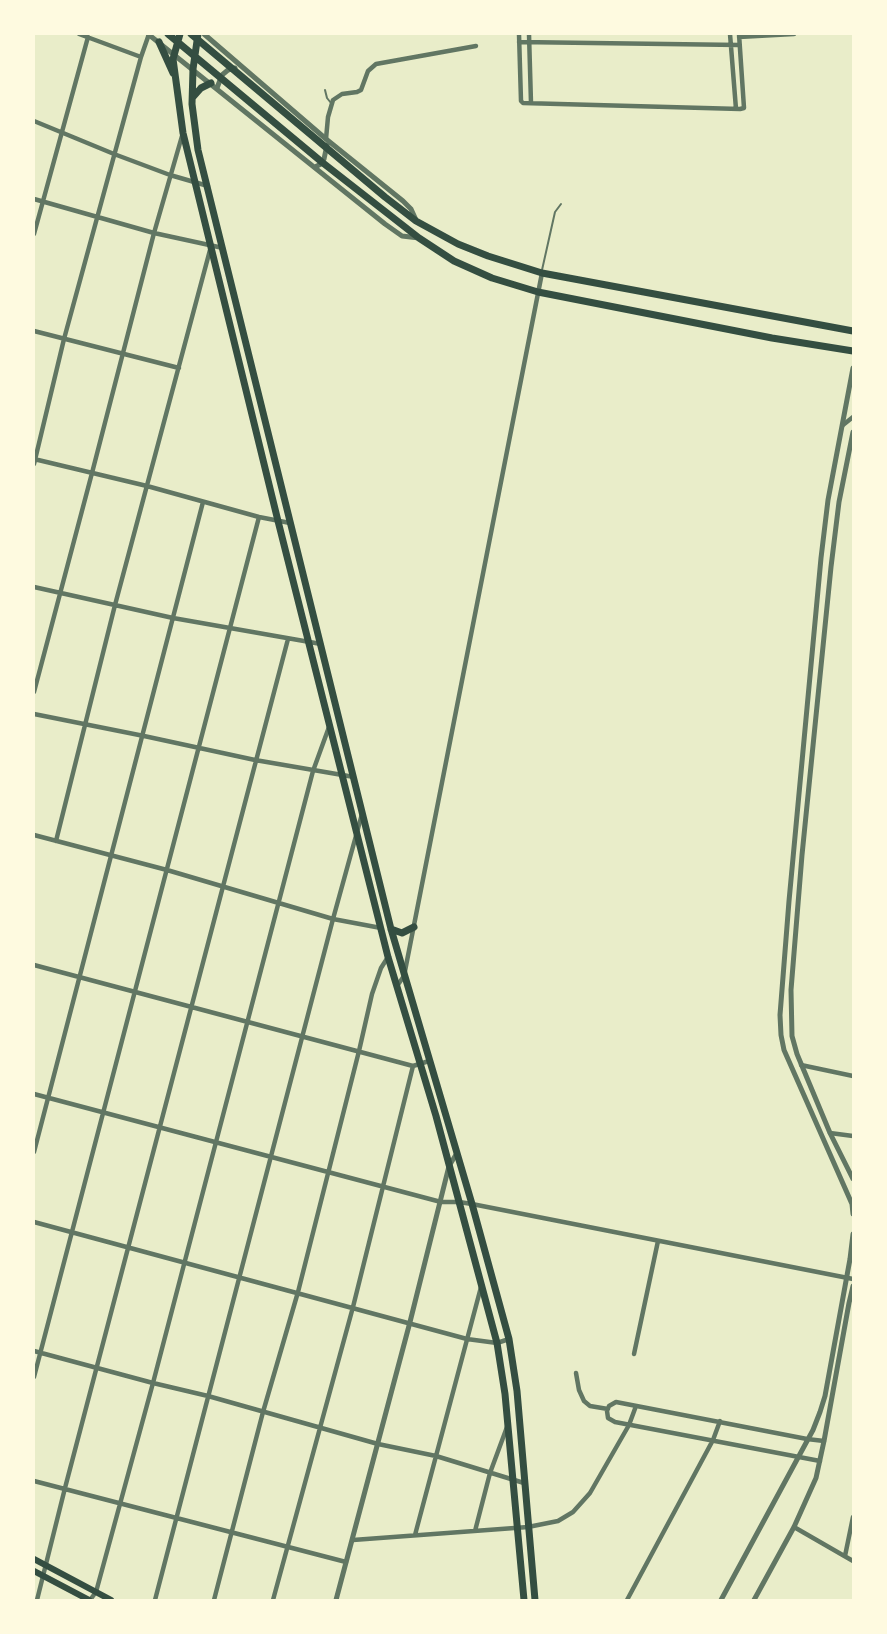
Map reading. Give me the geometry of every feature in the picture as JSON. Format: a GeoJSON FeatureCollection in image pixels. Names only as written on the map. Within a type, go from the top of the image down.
{"type":"FeatureCollection","features":[{"type":"Feature","properties":{"kind":"main road"},"geometry":{"type":"LineString","coordinates":[[168,34],[322,163],[419,238],[454,261],[484,275],[538,292],[853,352]]}},
{"type":"Feature","properties":{"kind":"main road"},"geometry":{"type":"LineString","coordinates":[[180,34],[174,53],[174,76],[183,133],[278,521],[416,1065],[449,1166],[498,1343],[524,1600]]}},
{"type":"Feature","properties":{"kind":"main road"},"geometry":{"type":"LineString","coordinates":[[191,34],[416,221],[458,244],[488,256],[542,273],[853,332]]}},
{"type":"Feature","properties":{"kind":"main road"},"geometry":{"type":"LineString","coordinates":[[198,34],[193,69],[192,97],[198,150],[391,929],[472,1204],[509,1339],[517,1391],[535,1600]]}},
{"type":"Feature","properties":{"kind":"main road"},"geometry":{"type":"LineString","coordinates":[[159,42],[174,76]]}},
{"type":"Feature","properties":{"kind":"main road"},"geometry":{"type":"LineString","coordinates":[[192,97],[211,83]]}},
{"type":"Feature","properties":{"kind":"main road"},"geometry":{"type":"LineString","coordinates":[[391,929],[402,933],[414,928]]}},
{"type":"Feature","properties":{"kind":"main road"},"geometry":{"type":"LineString","coordinates":[[34,1559],[111,1600]]}},
{"type":"Feature","properties":{"kind":"main road"},"geometry":{"type":"LineString","coordinates":[[34,1571],[90,1600]]}},
{"type":"Feature","properties":{"kind":"street"},"geometry":{"type":"LineString","coordinates":[[79,34],[141,57]]}},
{"type":"Feature","properties":{"kind":"street"},"geometry":{"type":"LineString","coordinates":[[290,523],[259,517],[147,486],[34,461],[64,339],[141,57],[149,34],[385,224],[402,236],[419,238]]}},
{"type":"Feature","properties":{"kind":"street"},"geometry":{"type":"LineString","coordinates":[[204,34],[326,139],[403,201],[411,209],[416,221]]}},
{"type":"Feature","properties":{"kind":"street"},"geometry":{"type":"LineString","coordinates":[[519,34],[521,102],[736,109],[744,108],[739,36],[794,34]]}},
{"type":"Feature","properties":{"kind":"street"},"geometry":{"type":"LineString","coordinates":[[529,34],[531,103]]}},
{"type":"Feature","properties":{"kind":"street"},"geometry":{"type":"LineString","coordinates":[[730,34],[736,109]]}},
{"type":"Feature","properties":{"kind":"street"},"geometry":{"type":"LineString","coordinates":[[34,234],[88,37]]}},
{"type":"Feature","properties":{"kind":"street"},"geometry":{"type":"LineString","coordinates":[[519,42],[739,45]]}},
{"type":"Feature","properties":{"kind":"street"},"geometry":{"type":"LineString","coordinates":[[315,167],[321,164],[326,155],[328,117],[331,103],[342,94],[361,90],[368,71],[380,62],[476,46]]}},
{"type":"Feature","properties":{"kind":"street"},"geometry":{"type":"LineString","coordinates":[[217,88],[220,78],[228,70],[243,68]]}},
{"type":"Feature","properties":{"kind":"street"},"geometry":{"type":"LineString","coordinates":[[34,121],[170,175],[208,186]]}},
{"type":"Feature","properties":{"kind":"street"},"geometry":{"type":"LineString","coordinates":[[34,692],[154,233],[183,133]]}},
{"type":"Feature","properties":{"kind":"street"},"geometry":{"type":"LineString","coordinates":[[34,199],[154,233],[223,248]]}},
{"type":"Feature","properties":{"kind":"street"},"geometry":{"type":"LineString","coordinates":[[56,841],[115,605],[211,246]]}},
{"type":"Feature","properties":{"kind":"street"},"geometry":{"type":"LineString","coordinates":[[397,986],[404,976],[414,928],[450,749],[474,613],[542,273]]}},
{"type":"Feature","properties":{"kind":"street"},"geometry":{"type":"LineString","coordinates":[[34,331],[179,368]]}},
{"type":"Feature","properties":{"kind":"street"},"geometry":{"type":"LineString","coordinates":[[853,368],[828,500],[788,901],[780,1015],[781,1035],[787,1059],[852,1204],[853,1214]]}},
{"type":"Feature","properties":{"kind":"street"},"geometry":{"type":"LineString","coordinates":[[843,425],[853,417]]}},
{"type":"Feature","properties":{"kind":"street"},"geometry":{"type":"LineString","coordinates":[[853,432],[839,502],[831,567],[820,693],[802,854],[791,990],[792,1036],[801,1065],[830,1133],[853,1179]]}},
{"type":"Feature","properties":{"kind":"street"},"geometry":{"type":"LineString","coordinates":[[828,500],[839,502]]}},
{"type":"Feature","properties":{"kind":"street"},"geometry":{"type":"LineString","coordinates":[[34,1152],[204,502]]}},
{"type":"Feature","properties":{"kind":"street"},"geometry":{"type":"LineString","coordinates":[[34,1377],[259,517]]}},
{"type":"Feature","properties":{"kind":"street"},"geometry":{"type":"LineString","coordinates":[[34,587],[173,618],[321,644]]}},
{"type":"Feature","properties":{"kind":"street"},"geometry":{"type":"LineString","coordinates":[[37,1600],[96,1368],[288,639]]}},
{"type":"Feature","properties":{"kind":"street"},"geometry":{"type":"LineString","coordinates":[[808,691],[820,693]]}},
{"type":"Feature","properties":{"kind":"street"},"geometry":{"type":"LineString","coordinates":[[34,714],[255,760],[354,777]]}},
{"type":"Feature","properties":{"kind":"street"},"geometry":{"type":"LineString","coordinates":[[90,1600],[96,1592],[121,1503],[313,770],[330,726]]}},
{"type":"Feature","properties":{"kind":"street"},"geometry":{"type":"LineString","coordinates":[[155,1600],[362,813]]}},
{"type":"Feature","properties":{"kind":"street"},"geometry":{"type":"LineString","coordinates":[[34,835],[167,870],[333,918],[381,928]]}},
{"type":"Feature","properties":{"kind":"street"},"geometry":{"type":"LineString","coordinates":[[214,1600],[263,1412],[298,1292],[376,980],[380,968],[388,957]]}},
{"type":"Feature","properties":{"kind":"street"},"geometry":{"type":"LineString","coordinates":[[34,965],[135,993],[416,1065],[429,1061]]}},
{"type":"Feature","properties":{"kind":"street"},"geometry":{"type":"LineString","coordinates":[[273,1600],[353,1308],[416,1065]]}},
{"type":"Feature","properties":{"kind":"street"},"geometry":{"type":"LineString","coordinates":[[801,1065],[853,1076]]}},
{"type":"Feature","properties":{"kind":"street"},"geometry":{"type":"LineString","coordinates":[[34,1094],[441,1202],[472,1204],[853,1279]]}},
{"type":"Feature","properties":{"kind":"street"},"geometry":{"type":"LineString","coordinates":[[830,1133],[853,1136]]}},
{"type":"Feature","properties":{"kind":"street"},"geometry":{"type":"LineString","coordinates":[[336,1600],[410,1322],[449,1166],[457,1153]]}},
{"type":"Feature","properties":{"kind":"street"},"geometry":{"type":"LineString","coordinates":[[34,1222],[467,1338],[498,1343],[509,1339]]}},
{"type":"Feature","properties":{"kind":"street"},"geometry":{"type":"LineString","coordinates":[[721,1600],[813,1430],[825,1396],[853,1234]]}},
{"type":"Feature","properties":{"kind":"street"},"geometry":{"type":"LineString","coordinates":[[634,1354],[658,1241]]}},
{"type":"Feature","properties":{"kind":"street"},"geometry":{"type":"LineString","coordinates":[[415,1535],[482,1286]]}},
{"type":"Feature","properties":{"kind":"street"},"geometry":{"type":"LineString","coordinates":[[754,1600],[794,1526],[812,1487],[820,1461],[853,1286]]}},
{"type":"Feature","properties":{"kind":"street"},"geometry":{"type":"LineString","coordinates":[[34,1351],[208,1396],[378,1444],[436,1456],[524,1483]]}},
{"type":"Feature","properties":{"kind":"street"},"geometry":{"type":"LineString","coordinates":[[576,1373],[579,1390],[584,1401],[590,1406],[608,1409]]}},
{"type":"Feature","properties":{"kind":"street"},"geometry":{"type":"LineString","coordinates":[[820,1461],[615,1422],[610,1420],[607,1415],[608,1409],[616,1402],[824,1441]]}},
{"type":"Feature","properties":{"kind":"street"},"geometry":{"type":"LineString","coordinates":[[353,1540],[528,1527],[558,1521],[579,1507],[596,1483],[629,1425],[636,1406]]}},
{"type":"Feature","properties":{"kind":"street"},"geometry":{"type":"LineString","coordinates":[[627,1600],[713,1440],[720,1421]]}},
{"type":"Feature","properties":{"kind":"street"},"geometry":{"type":"LineString","coordinates":[[475,1531],[490,1473],[507,1426]]}},
{"type":"Feature","properties":{"kind":"street"},"geometry":{"type":"LineString","coordinates":[[34,1481],[346,1562]]}},
{"type":"Feature","properties":{"kind":"street"},"geometry":{"type":"LineString","coordinates":[[845,1556],[853,1517]]}},
{"type":"Feature","properties":{"kind":"street"},"geometry":{"type":"LineString","coordinates":[[794,1526],[853,1561]]}},
{"type":"Feature","properties":{"kind":"lane"},"geometry":{"type":"LineString","coordinates":[[325,90],[327,98],[331,103]]}},
{"type":"Feature","properties":{"kind":"lane"},"geometry":{"type":"LineString","coordinates":[[542,273],[554,212],[561,204]]}}]}
